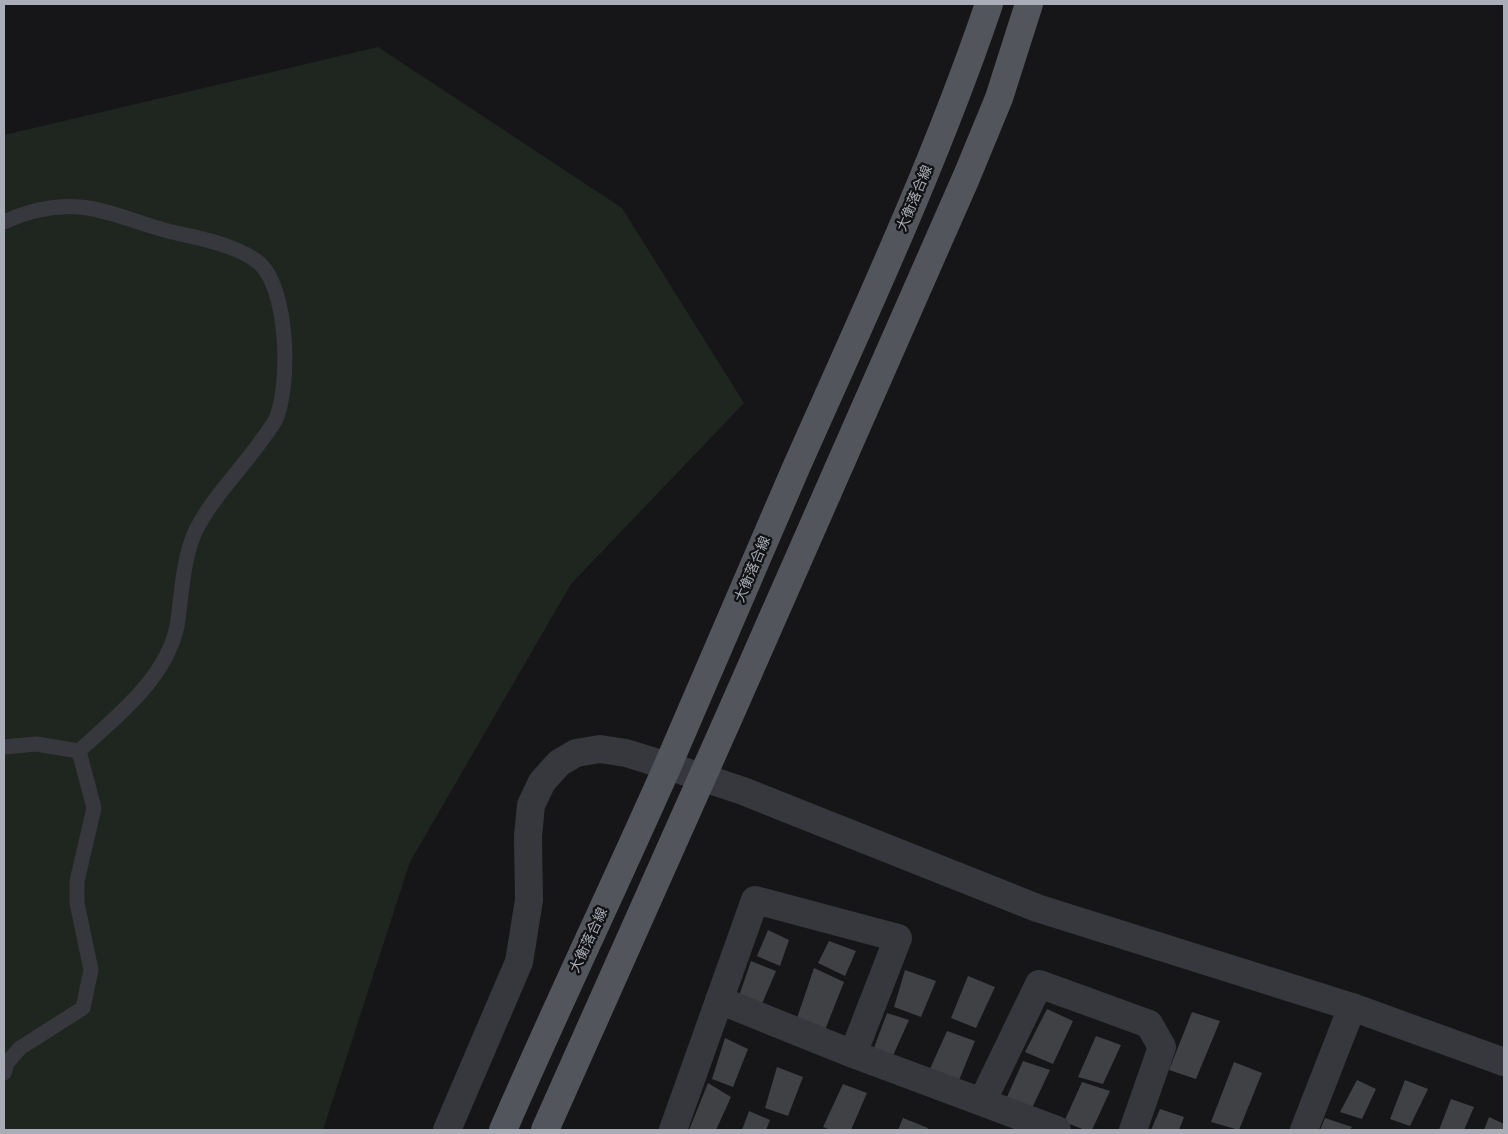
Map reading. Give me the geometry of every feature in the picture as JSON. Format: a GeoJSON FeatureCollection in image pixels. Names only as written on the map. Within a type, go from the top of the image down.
{"type":"FeatureCollection","features":[{"type":"Feature","properties":{"kind":"main road","name":"大衡落合線"},"geometry":{"type":"LineString","coordinates":[[503,1130],[668,766],[936,146],[966,71],[989,4]]}},
{"type":"Feature","properties":{"kind":"main road"},"geometry":{"type":"LineString","coordinates":[[545,1130],[703,777],[966,178],[999,98],[1029,4]]}},
{"type":"Feature","properties":{"kind":"street"},"geometry":{"type":"LineString","coordinates":[[447,1130],[518,962],[529,900],[528,836],[531,805],[542,782],[558,763],[576,753],[600,749],[626,752],[703,777],[1037,908],[1352,1007],[1504,1062]]}},
{"type":"Feature","properties":{"kind":"street"},"geometry":{"type":"LineString","coordinates":[[673,1130],[755,900],[898,938],[853,1054]]}},
{"type":"Feature","properties":{"kind":"street"},"geometry":{"type":"LineString","coordinates":[[982,1102],[1039,984],[1149,1024],[1162,1047],[1133,1130]]}},
{"type":"Feature","properties":{"kind":"street"},"geometry":{"type":"LineString","coordinates":[[719,1000],[853,1054],[1058,1130]]}},
{"type":"Feature","properties":{"kind":"street"},"geometry":{"type":"LineString","coordinates":[[1304,1130],[1352,1007]]}},
{"type":"Feature","properties":{"kind":"lane"},"geometry":{"type":"LineString","coordinates":[[4,222],[18,216],[49,208],[81,207],[237,250],[260,263],[274,284],[286,338],[284,389],[275,420],[246,463],[214,502],[195,533],[184,571],[176,628],[164,660],[145,690],[78,751]]}},
{"type":"Feature","properties":{"kind":"lane"},"geometry":{"type":"LineString","coordinates":[[4,747],[36,744],[78,751]]}},
{"type":"Feature","properties":{"kind":"lane"},"geometry":{"type":"LineString","coordinates":[[4,1073],[7,1063],[20,1048],[83,1008],[91,970],[77,904],[78,881],[94,808],[78,751]]}},
{"type":"Feature","properties":{"kind":"shaded area"},"geometry":{"type":"Polygon","coordinates":[[[378,47],[622,208],[744,403],[571,584],[410,862],[323,1130],[4,1130],[4,135],[378,47]]]}},
{"type":"Feature","properties":{"kind":"building"},"geometry":{"type":"Polygon","coordinates":[[[768,930],[789,940],[780,966],[757,956],[768,930]]]}},
{"type":"Feature","properties":{"kind":"building"},"geometry":{"type":"Polygon","coordinates":[[[829,941],[856,951],[845,976],[818,963],[829,941]]]}},
{"type":"Feature","properties":{"kind":"building"},"geometry":{"type":"Polygon","coordinates":[[[751,961],[776,971],[761,1006],[739,996],[751,961]]]}},
{"type":"Feature","properties":{"kind":"building"},"geometry":{"type":"Polygon","coordinates":[[[814,968],[844,982],[823,1035],[795,1024],[814,968]]]}},
{"type":"Feature","properties":{"kind":"building"},"geometry":{"type":"Polygon","coordinates":[[[905,970],[936,981],[921,1017],[894,1007],[905,970]]]}},
{"type":"Feature","properties":{"kind":"building"},"geometry":{"type":"Polygon","coordinates":[[[968,976],[995,987],[976,1028],[951,1018],[968,976]]]}},
{"type":"Feature","properties":{"kind":"building"},"geometry":{"type":"Polygon","coordinates":[[[1047,1009],[1073,1021],[1053,1064],[1025,1052],[1047,1009]]]}},
{"type":"Feature","properties":{"kind":"building"},"geometry":{"type":"Polygon","coordinates":[[[1192,1012],[1220,1021],[1196,1079],[1169,1070],[1192,1012]]]}},
{"type":"Feature","properties":{"kind":"building"},"geometry":{"type":"Polygon","coordinates":[[[887,1013],[909,1020],[891,1060],[872,1053],[887,1013]]]}},
{"type":"Feature","properties":{"kind":"building"},"geometry":{"type":"Polygon","coordinates":[[[947,1031],[975,1041],[957,1085],[929,1071],[947,1031]]]}},
{"type":"Feature","properties":{"kind":"building"},"geometry":{"type":"Polygon","coordinates":[[[1096,1036],[1121,1045],[1103,1084],[1078,1077],[1096,1036]]]}},
{"type":"Feature","properties":{"kind":"building"},"geometry":{"type":"Polygon","coordinates":[[[725,1038],[748,1049],[733,1087],[712,1079],[725,1038]]]}},
{"type":"Feature","properties":{"kind":"building"},"geometry":{"type":"Polygon","coordinates":[[[1023,1061],[1050,1070],[1032,1108],[1006,1099],[1023,1061]]]}},
{"type":"Feature","properties":{"kind":"building"},"geometry":{"type":"Polygon","coordinates":[[[1234,1062],[1262,1073],[1239,1130],[1211,1122],[1234,1062]]]}},
{"type":"Feature","properties":{"kind":"building"},"geometry":{"type":"Polygon","coordinates":[[[777,1067],[803,1077],[788,1116],[765,1108],[777,1067]]]}},
{"type":"Feature","properties":{"kind":"building"},"geometry":{"type":"Polygon","coordinates":[[[1357,1080],[1376,1089],[1362,1119],[1340,1112],[1357,1080]]]}},
{"type":"Feature","properties":{"kind":"building"},"geometry":{"type":"Polygon","coordinates":[[[1405,1080],[1428,1089],[1410,1126],[1390,1119],[1405,1080]]]}},
{"type":"Feature","properties":{"kind":"building"},"geometry":{"type":"Polygon","coordinates":[[[1082,1082],[1110,1091],[1092,1130],[1085,1130],[1064,1122],[1082,1082]]]}},
{"type":"Feature","properties":{"kind":"building"},"geometry":{"type":"Polygon","coordinates":[[[708,1083],[731,1097],[716,1130],[689,1130],[708,1083]]]}},
{"type":"Feature","properties":{"kind":"building"},"geometry":{"type":"Polygon","coordinates":[[[843,1084],[867,1093],[851,1130],[831,1130],[823,1127],[843,1084]]]}},
{"type":"Feature","properties":{"kind":"building"},"geometry":{"type":"Polygon","coordinates":[[[1451,1099],[1474,1107],[1464,1130],[1439,1130],[1451,1099]]]}},
{"type":"Feature","properties":{"kind":"building"},"geometry":{"type":"Polygon","coordinates":[[[1160,1109],[1184,1117],[1179,1130],[1151,1130],[1160,1109]]]}},
{"type":"Feature","properties":{"kind":"building"},"geometry":{"type":"Polygon","coordinates":[[[749,1111],[770,1120],[766,1130],[742,1130],[749,1111]]]}},
{"type":"Feature","properties":{"kind":"building"},"geometry":{"type":"Polygon","coordinates":[[[1489,1117],[1504,1124],[1504,1130],[1484,1130],[1489,1117]]]}},
{"type":"Feature","properties":{"kind":"building"},"geometry":{"type":"Polygon","coordinates":[[[903,1118],[928,1128],[927,1130],[898,1130],[903,1118]]]}},
{"type":"Feature","properties":{"kind":"building"},"geometry":{"type":"Polygon","coordinates":[[[1325,1118],[1352,1127],[1350,1130],[1320,1130],[1325,1118]]]}}]}
